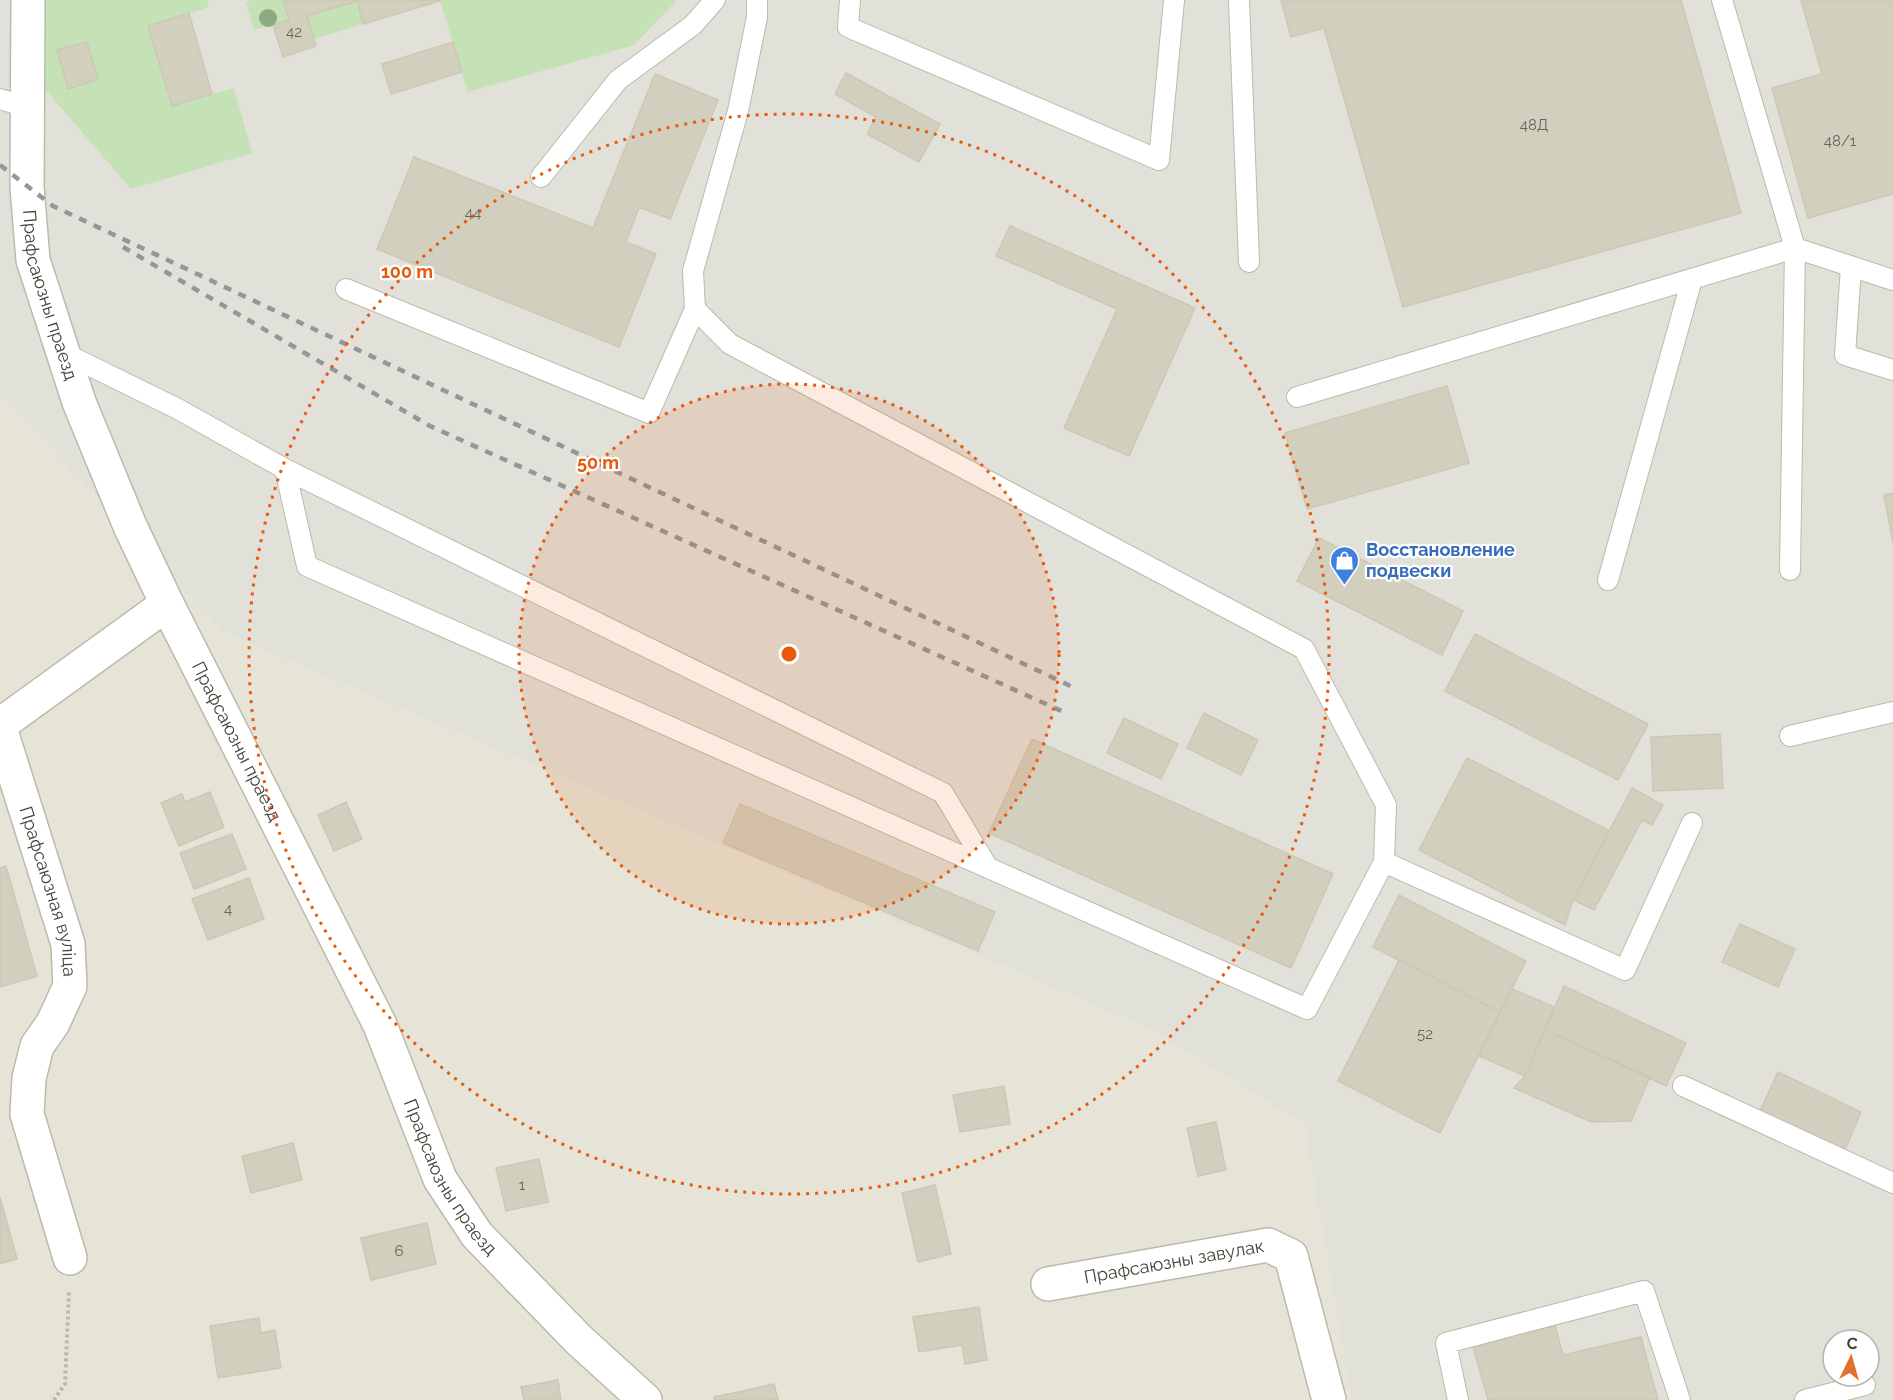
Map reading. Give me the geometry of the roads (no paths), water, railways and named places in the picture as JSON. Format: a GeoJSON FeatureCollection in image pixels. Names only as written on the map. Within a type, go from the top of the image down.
{"type":"FeatureCollection","features":[{"type":"Feature","properties":{"kind":"street","name":"Прафсаюзны праезд"},"geometry":{"type":"LineString","coordinates":[[28,0],[14,103],[27,187],[33,260],[79,402],[130,526],[167,604],[380,1025],[440,1179],[477,1234],[579,1340],[645,1400]]}},
{"type":"Feature","properties":{"kind":"street","name":"Прафсаюзная вуліца"},"geometry":{"type":"LineString","coordinates":[[70,1258],[27,1114],[29,1078],[37,1046],[53,1023],[70,987],[68,944],[0,726],[167,604]]}},
{"type":"Feature","properties":{"kind":"street","name":"Прафсаюзны завулак"},"geometry":{"type":"LineString","coordinates":[[1048,1284],[1268,1245],[1291,1256],[1329,1400]]}},
{"type":"Feature","properties":{"kind":"lane"},"geometry":{"type":"LineString","coordinates":[[541,177],[618,80],[693,25],[716,0]]}},
{"type":"Feature","properties":{"kind":"lane"},"geometry":{"type":"LineString","coordinates":[[346,289],[649,412],[695,309],[693,271],[738,111],[757,17],[758,0]]}},
{"type":"Feature","properties":{"kind":"lane"},"geometry":{"type":"LineString","coordinates":[[850,0],[848,27],[1159,160],[1174,0]]}},
{"type":"Feature","properties":{"kind":"lane"},"geometry":{"type":"LineString","coordinates":[[1239,0],[1249,262]]}},
{"type":"Feature","properties":{"kind":"lane"},"geometry":{"type":"LineString","coordinates":[[1722,0],[1795,248],[1790,570]]}},
{"type":"Feature","properties":{"kind":"lane"},"geometry":{"type":"LineString","coordinates":[[1297,398],[1795,248],[1893,280]]}},
{"type":"Feature","properties":{"kind":"lane"},"geometry":{"type":"LineString","coordinates":[[1851,267],[1845,355],[1893,370]]}},
{"type":"Feature","properties":{"kind":"lane"},"geometry":{"type":"LineString","coordinates":[[1608,580],[1692,279]]}},
{"type":"Feature","properties":{"kind":"lane"},"geometry":{"type":"LineString","coordinates":[[285,469],[307,566],[1307,1009],[1384,862],[1386,805],[1304,649],[730,344],[695,309]]}},
{"type":"Feature","properties":{"kind":"lane"},"geometry":{"type":"LineString","coordinates":[[62,352],[178,409],[285,469],[943,793],[988,868]]}},
{"type":"Feature","properties":{"kind":"lane"},"geometry":{"type":"LineString","coordinates":[[1790,736],[1893,712]]}},
{"type":"Feature","properties":{"kind":"lane"},"geometry":{"type":"LineString","coordinates":[[1384,862],[1625,970],[1692,823]]}},
{"type":"Feature","properties":{"kind":"lane"},"geometry":{"type":"LineString","coordinates":[[1683,1086],[1893,1184]]}},
{"type":"Feature","properties":{"kind":"lane"},"geometry":{"type":"LineString","coordinates":[[1458,1400],[1446,1344],[1644,1291],[1680,1400]]}},
{"type":"Feature","properties":{"kind":"lane"},"geometry":{"type":"LineString","coordinates":[[1805,1400],[1853,1388]]}},
{"type":"Feature","properties":{"kind":"railway"},"geometry":{"type":"LineString","coordinates":[[0,165],[53,206],[1077,689]]}},
{"type":"Feature","properties":{"kind":"railway"},"geometry":{"type":"LineString","coordinates":[[123,247],[430,426],[1066,713]]}},
{"type":"Feature","properties":{"kind":"place","name":"Восстановление подвески"},"geometry":{"type":"Point","coordinates":[1345,586]}}]}
